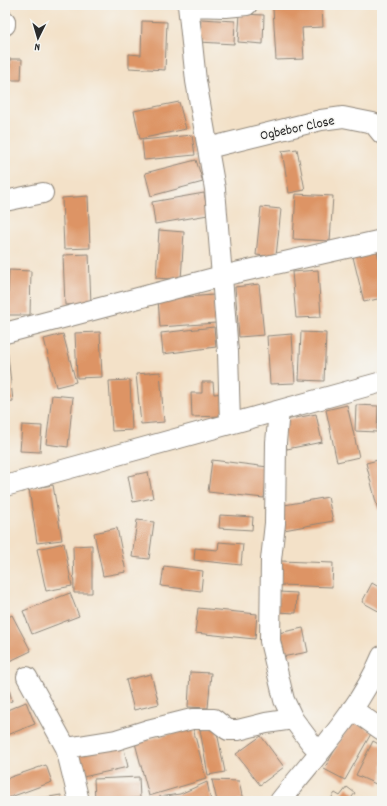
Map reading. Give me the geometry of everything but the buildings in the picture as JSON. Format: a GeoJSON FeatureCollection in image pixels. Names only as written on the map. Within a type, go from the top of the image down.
{"type":"FeatureCollection","features":[{"type":"Feature","properties":{"kind":"street"},"geometry":{"type":"LineString","coordinates":[[230,424],[228,352],[215,189],[196,81],[188,6],[226,7],[247,5]]}},
{"type":"Feature","properties":{"kind":"street","name":"Ogbebor Close"},"geometry":{"type":"LineString","coordinates":[[208,148],[321,120],[343,117],[373,123],[382,134]]}},
{"type":"Feature","properties":{"kind":"street"},"geometry":{"type":"LineString","coordinates":[[5,201],[43,193]]}},
{"type":"Feature","properties":{"kind":"street"},"geometry":{"type":"LineString","coordinates":[[5,333],[222,276],[382,240]]}},
{"type":"Feature","properties":{"kind":"street"},"geometry":{"type":"LineString","coordinates":[[5,486],[382,382]]}},
{"type":"Feature","properties":{"kind":"street"},"geometry":{"type":"LineString","coordinates":[[279,411],[276,442],[275,523],[271,560],[270,641],[284,700],[293,719],[311,743],[320,752]]}},
{"type":"Feature","properties":{"kind":"street"},"geometry":{"type":"LineString","coordinates":[[280,801],[320,752],[364,694],[382,656]]}},
{"type":"Feature","properties":{"kind":"street"},"geometry":{"type":"LineString","coordinates":[[27,677],[66,748],[80,801]]}},
{"type":"Feature","properties":{"kind":"street"},"geometry":{"type":"LineString","coordinates":[[352,709],[382,730]]}},
{"type":"Feature","properties":{"kind":"street"},"geometry":{"type":"LineString","coordinates":[[66,748],[116,740],[192,719],[214,719],[228,730],[238,730],[266,723],[293,719]]}}]}
